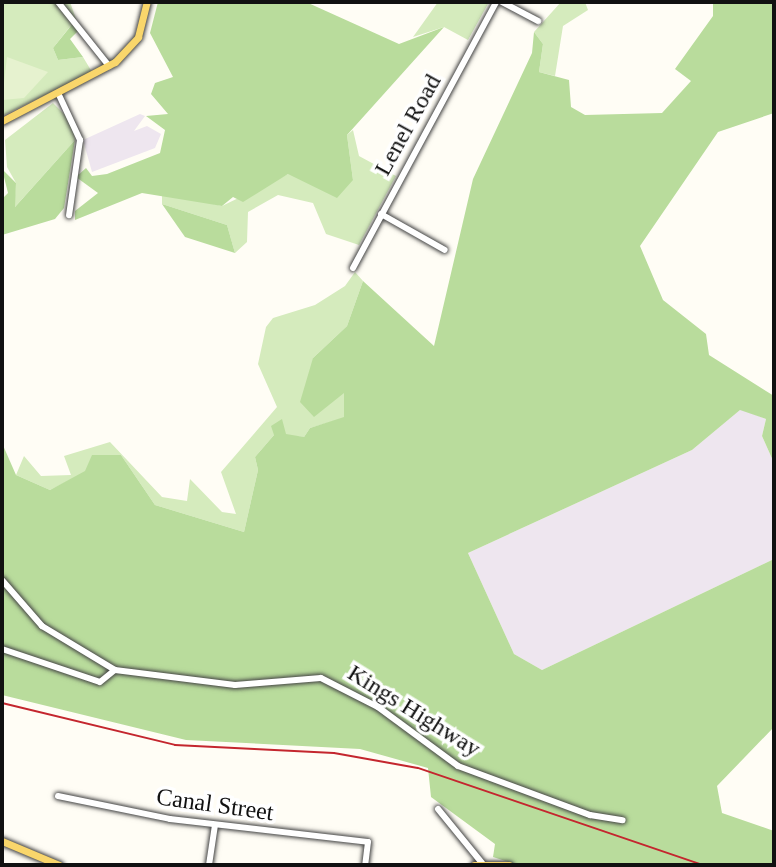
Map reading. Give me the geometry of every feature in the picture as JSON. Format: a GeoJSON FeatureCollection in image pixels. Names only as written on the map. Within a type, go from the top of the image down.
{"type":"FeatureCollection","features":[{"type":"Feature","properties":{"kind":"main road"},"geometry":{"type":"LineString","coordinates":[[2,121],[59,95],[109,66],[138,37],[147,2]]}},
{"type":"Feature","properties":{"kind":"main road"},"geometry":{"type":"LineString","coordinates":[[2,841],[59,865]]}},
{"type":"Feature","properties":{"kind":"main road"},"geometry":{"type":"LineString","coordinates":[[478,864],[509,865]]}},
{"type":"Feature","properties":{"kind":"street"},"geometry":{"type":"LineString","coordinates":[[58,2],[109,66]]}},
{"type":"Feature","properties":{"kind":"street","name":"Lenel Road"},"geometry":{"type":"LineString","coordinates":[[353,268],[496,2]]}},
{"type":"Feature","properties":{"kind":"street"},"geometry":{"type":"LineString","coordinates":[[502,2],[538,21]]}},
{"type":"Feature","properties":{"kind":"street"},"geometry":{"type":"LineString","coordinates":[[59,95],[80,140],[69,215]]}},
{"type":"Feature","properties":{"kind":"street"},"geometry":{"type":"LineString","coordinates":[[381,214],[445,250]]}},
{"type":"Feature","properties":{"kind":"street","name":"Kings Highway"},"geometry":{"type":"LineString","coordinates":[[2,580],[41,626],[115,670],[235,685],[321,678],[372,703],[458,765],[590,815],[623,820]]}},
{"type":"Feature","properties":{"kind":"street"},"geometry":{"type":"LineString","coordinates":[[2,649],[100,682],[115,670]]}},
{"type":"Feature","properties":{"kind":"street","name":"Canal Street"},"geometry":{"type":"LineString","coordinates":[[58,796],[215,825],[368,842],[365,865]]}},
{"type":"Feature","properties":{"kind":"street"},"geometry":{"type":"LineString","coordinates":[[438,809],[478,864]]}},
{"type":"Feature","properties":{"kind":"street"},"geometry":{"type":"LineString","coordinates":[[209,865],[215,825]]}},
{"type":"Feature","properties":{"kind":"shaded area"},"geometry":{"type":"Polygon","coordinates":[[[140,114],[145,116],[134,131],[147,126],[161,134],[155,148],[92,172],[83,140],[140,114]]]}},
{"type":"Feature","properties":{"kind":"shaded area"},"geometry":{"type":"Polygon","coordinates":[[[741,409],[766,419],[762,436],[774,463],[774,559],[542,670],[514,654],[468,553],[692,450],[741,409]]]}},
{"type":"Feature","properties":{"kind":"green space"},"geometry":{"type":"Polygon","coordinates":[[[2,2],[70,2],[76,19],[53,48],[58,60],[83,57],[92,72],[2,116],[2,2]]]}},
{"type":"Feature","properties":{"kind":"green space"},"geometry":{"type":"Polygon","coordinates":[[[158,2],[306,2],[399,44],[444,27],[347,135],[353,180],[337,198],[288,174],[243,202],[233,197],[222,206],[142,193],[75,220],[75,211],[98,193],[76,177],[86,168],[92,176],[107,174],[160,153],[165,130],[146,116],[168,114],[151,94],[155,83],[173,77],[150,33],[158,2]]]}},
{"type":"Feature","properties":{"kind":"green space"},"geometry":{"type":"Polygon","coordinates":[[[438,2],[489,2],[468,40],[444,27],[413,37],[438,2]]]}},
{"type":"Feature","properties":{"kind":"green space"},"geometry":{"type":"Polygon","coordinates":[[[561,2],[585,2],[588,10],[563,26],[555,76],[539,72],[543,44],[534,32],[561,2]]]}},
{"type":"Feature","properties":{"kind":"green space"},"geometry":{"type":"Polygon","coordinates":[[[713,2],[774,2],[774,113],[718,132],[640,246],[663,300],[706,334],[709,355],[774,396],[774,463],[762,436],[766,419],[740,410],[692,450],[468,553],[514,654],[542,670],[774,559],[774,727],[717,786],[722,813],[774,831],[774,865],[518,865],[493,857],[495,844],[431,797],[428,768],[360,749],[186,740],[2,695],[2,443],[16,475],[50,490],[85,471],[92,455],[121,455],[155,505],[244,532],[258,470],[255,457],[274,435],[271,426],[282,419],[286,434],[304,437],[310,428],[344,417],[344,393],[314,417],[300,402],[313,358],[347,326],[363,281],[434,346],[473,179],[532,53],[534,32],[543,44],[539,72],[569,80],[571,107],[585,115],[662,113],[691,81],[675,69],[713,16],[713,2]]]}},
{"type":"Feature","properties":{"kind":"green space"},"geometry":{"type":"Polygon","coordinates":[[[74,22],[79,30],[70,39],[83,57],[58,60],[53,48],[74,22]]]}},
{"type":"Feature","properties":{"kind":"green space"},"geometry":{"type":"Polygon","coordinates":[[[7,57],[48,72],[24,98],[2,100],[7,57]]]}},
{"type":"Feature","properties":{"kind":"green space"},"geometry":{"type":"Polygon","coordinates":[[[53,103],[72,122],[75,140],[14,208],[16,183],[7,167],[5,140],[53,103]]]}},
{"type":"Feature","properties":{"kind":"green space"},"geometry":{"type":"Polygon","coordinates":[[[353,130],[359,156],[396,176],[359,245],[326,234],[313,203],[278,195],[248,212],[247,242],[235,253],[227,225],[162,204],[162,192],[222,206],[288,174],[353,180],[347,135],[353,130]]]}},
{"type":"Feature","properties":{"kind":"green space"},"geometry":{"type":"Polygon","coordinates":[[[75,140],[64,208],[55,219],[2,235],[2,199],[8,193],[2,169],[16,183],[15,207],[75,140]]]}},
{"type":"Feature","properties":{"kind":"green space"},"geometry":{"type":"Polygon","coordinates":[[[162,204],[227,225],[235,253],[185,237],[162,204]]]}},
{"type":"Feature","properties":{"kind":"green space"},"geometry":{"type":"Polygon","coordinates":[[[355,272],[363,281],[347,326],[313,358],[344,393],[344,418],[310,428],[304,437],[274,435],[255,457],[258,470],[244,532],[155,505],[121,455],[50,490],[16,475],[24,456],[41,476],[71,475],[64,456],[110,442],[162,497],[187,501],[190,479],[222,512],[236,514],[221,472],[277,407],[258,364],[266,327],[273,318],[315,305],[345,286],[355,272]]]}},
{"type":"Feature","properties":{"kind":"railway"},"geometry":{"type":"LineString","coordinates":[[2,703],[175,745],[334,753],[418,768],[703,865]]}}]}
